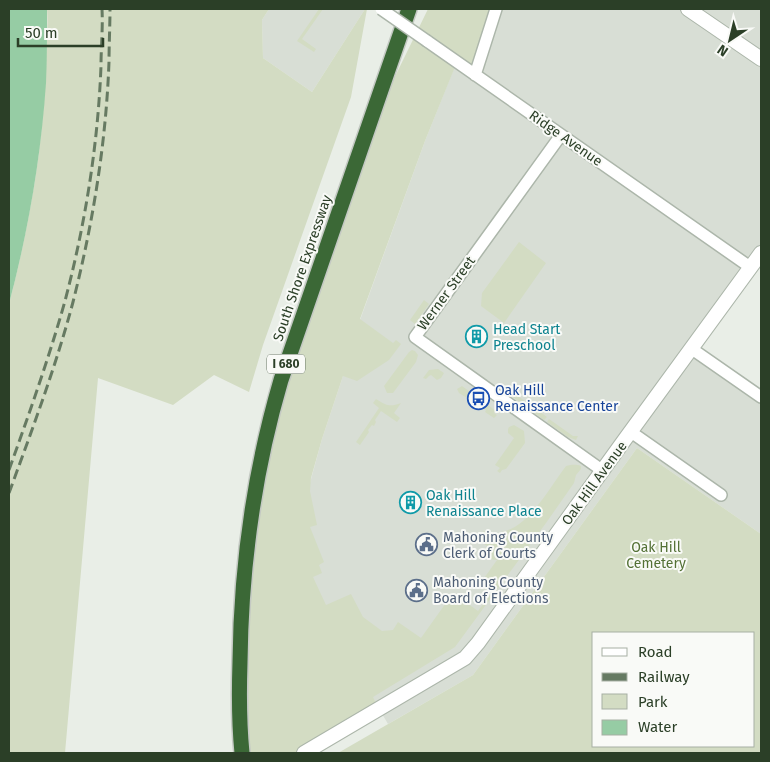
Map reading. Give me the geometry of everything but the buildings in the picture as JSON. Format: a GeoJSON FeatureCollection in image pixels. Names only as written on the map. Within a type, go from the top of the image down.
{"type":"FeatureCollection","features":[{"type":"Feature","properties":{"kind":"highway","name":"South Shore Expressway"},"geometry":{"type":"LineString","coordinates":[[242,753],[240,734],[240,630],[242,587],[250,518],[260,458],[284,371],[409,9]]}},
{"type":"Feature","properties":{"kind":"street","name":"Ridge Avenue"},"geometry":{"type":"LineString","coordinates":[[382,9],[750,268]]}},
{"type":"Feature","properties":{"kind":"street"},"geometry":{"type":"LineString","coordinates":[[475,75],[496,9]]}},
{"type":"Feature","properties":{"kind":"street"},"geometry":{"type":"LineString","coordinates":[[688,9],[761,58]]}},
{"type":"Feature","properties":{"kind":"street","name":"Werner Street"},"geometry":{"type":"LineString","coordinates":[[561,135],[415,337],[603,471]]}},
{"type":"Feature","properties":{"kind":"street","name":"Oak Hill Avenue"},"geometry":{"type":"LineString","coordinates":[[304,753],[465,658],[484,635],[761,253]]}},
{"type":"Feature","properties":{"kind":"street"},"geometry":{"type":"LineString","coordinates":[[692,349],[761,398]]}},
{"type":"Feature","properties":{"kind":"street"},"geometry":{"type":"LineString","coordinates":[[631,432],[721,495]]}},
{"type":"Feature","properties":{"kind":"shaded area"},"geometry":{"type":"Polygon","coordinates":[[[269,9],[365,9],[312,92],[263,58],[262,20],[269,9]]]}},
{"type":"Feature","properties":{"kind":"shaded area"},"geometry":{"type":"Polygon","coordinates":[[[496,9],[761,9],[761,253],[692,349],[761,397],[761,534],[637,448],[473,675],[388,724],[308,587],[299,523],[322,439],[360,320],[425,141],[457,61],[496,9]]]}},
{"type":"Feature","properties":{"kind":"green space"},"geometry":{"type":"Polygon","coordinates":[[[47,9],[269,9],[262,20],[263,58],[312,92],[365,9],[367,9],[351,97],[263,345],[249,392],[214,375],[173,405],[98,378],[65,753],[9,753],[9,304],[30,212],[43,118],[47,9]]]}},
{"type":"Feature","properties":{"kind":"green space"},"geometry":{"type":"Polygon","coordinates":[[[319,9],[323,9],[302,39],[316,49],[314,52],[297,41],[319,9]]]}},
{"type":"Feature","properties":{"kind":"green space"},"geometry":{"type":"Polygon","coordinates":[[[428,9],[496,9],[475,75],[457,62],[425,141],[360,319],[393,343],[396,340],[401,344],[389,360],[357,381],[343,376],[322,439],[311,478],[310,491],[317,525],[310,527],[324,562],[319,565],[322,573],[313,577],[326,605],[351,594],[363,617],[382,631],[393,630],[398,622],[421,638],[453,593],[478,611],[493,591],[482,581],[497,560],[490,559],[481,554],[487,546],[480,541],[483,536],[482,533],[484,531],[495,534],[512,528],[538,505],[566,466],[579,465],[581,469],[576,475],[574,483],[546,523],[455,647],[373,697],[379,709],[304,753],[242,753],[239,672],[260,458],[362,144],[428,9]]]}},
{"type":"Feature","properties":{"kind":"green space"},"geometry":{"type":"Polygon","coordinates":[[[519,242],[546,263],[504,323],[481,306],[482,293],[519,242]]]}},
{"type":"Feature","properties":{"kind":"green space"},"geometry":{"type":"Polygon","coordinates":[[[424,300],[429,304],[415,324],[410,320],[424,300]]]}},
{"type":"Feature","properties":{"kind":"green space"},"geometry":{"type":"Polygon","coordinates":[[[412,350],[418,355],[416,362],[393,393],[387,393],[384,386],[412,350]]]}},
{"type":"Feature","properties":{"kind":"green space"},"geometry":{"type":"Polygon","coordinates":[[[438,369],[444,373],[441,378],[437,380],[431,375],[426,379],[423,378],[429,370],[438,369]]]}},
{"type":"Feature","properties":{"kind":"green space"},"geometry":{"type":"Polygon","coordinates":[[[462,386],[496,411],[494,413],[497,415],[494,418],[485,412],[486,410],[459,393],[457,389],[462,386]]]}},
{"type":"Feature","properties":{"kind":"green space"},"geometry":{"type":"Polygon","coordinates":[[[511,391],[547,417],[544,420],[509,394],[511,391]]]}},
{"type":"Feature","properties":{"kind":"green space"},"geometry":{"type":"Polygon","coordinates":[[[376,399],[389,405],[401,403],[394,413],[400,418],[397,422],[381,411],[375,420],[374,426],[372,425],[368,430],[369,432],[360,445],[356,442],[379,408],[373,403],[376,399]]]}},
{"type":"Feature","properties":{"kind":"green space"},"geometry":{"type":"Polygon","coordinates":[[[549,419],[573,436],[578,436],[576,440],[568,437],[547,422],[549,419]]]}},
{"type":"Feature","properties":{"kind":"green space"},"geometry":{"type":"Polygon","coordinates":[[[514,425],[524,431],[525,443],[506,469],[500,473],[497,471],[500,468],[495,465],[514,438],[508,433],[508,429],[514,425]]]}},
{"type":"Feature","properties":{"kind":"green space","name":"Oak Hill Cemetery"},"geometry":{"type":"Polygon","coordinates":[[[637,448],[761,534],[761,753],[338,753],[473,675],[637,448]]]}},
{"type":"Feature","properties":{"kind":"water"},"geometry":{"type":"Polygon","coordinates":[[[9,9],[47,9],[47,57],[41,139],[37,166],[28,222],[9,304],[9,9]]]}},
{"type":"Feature","properties":{"kind":"railway"},"geometry":{"type":"LineString","coordinates":[[9,470],[52,344],[79,243],[94,155],[97,125],[102,9]]}},
{"type":"Feature","properties":{"kind":"railway"},"geometry":{"type":"LineString","coordinates":[[9,493],[59,350],[87,243],[105,123],[110,9]]}},
{"type":"Feature","properties":{"kind":"place","name":"Head Start Preschool"},"geometry":{"type":"Point","coordinates":[477,337]}},
{"type":"Feature","properties":{"kind":"place","name":"Oak Hill Renaissance Center"},"geometry":{"type":"Point","coordinates":[479,398]}},
{"type":"Feature","properties":{"kind":"place","name":"Oak Hill Renaissance Place"},"geometry":{"type":"Point","coordinates":[410,503]}},
{"type":"Feature","properties":{"kind":"place","name":"Mahoning County Clerk of Courts"},"geometry":{"type":"Point","coordinates":[427,545]}},
{"type":"Feature","properties":{"kind":"place","name":"Mahoning County Board of Elections"},"geometry":{"type":"Point","coordinates":[417,590]}}]}
